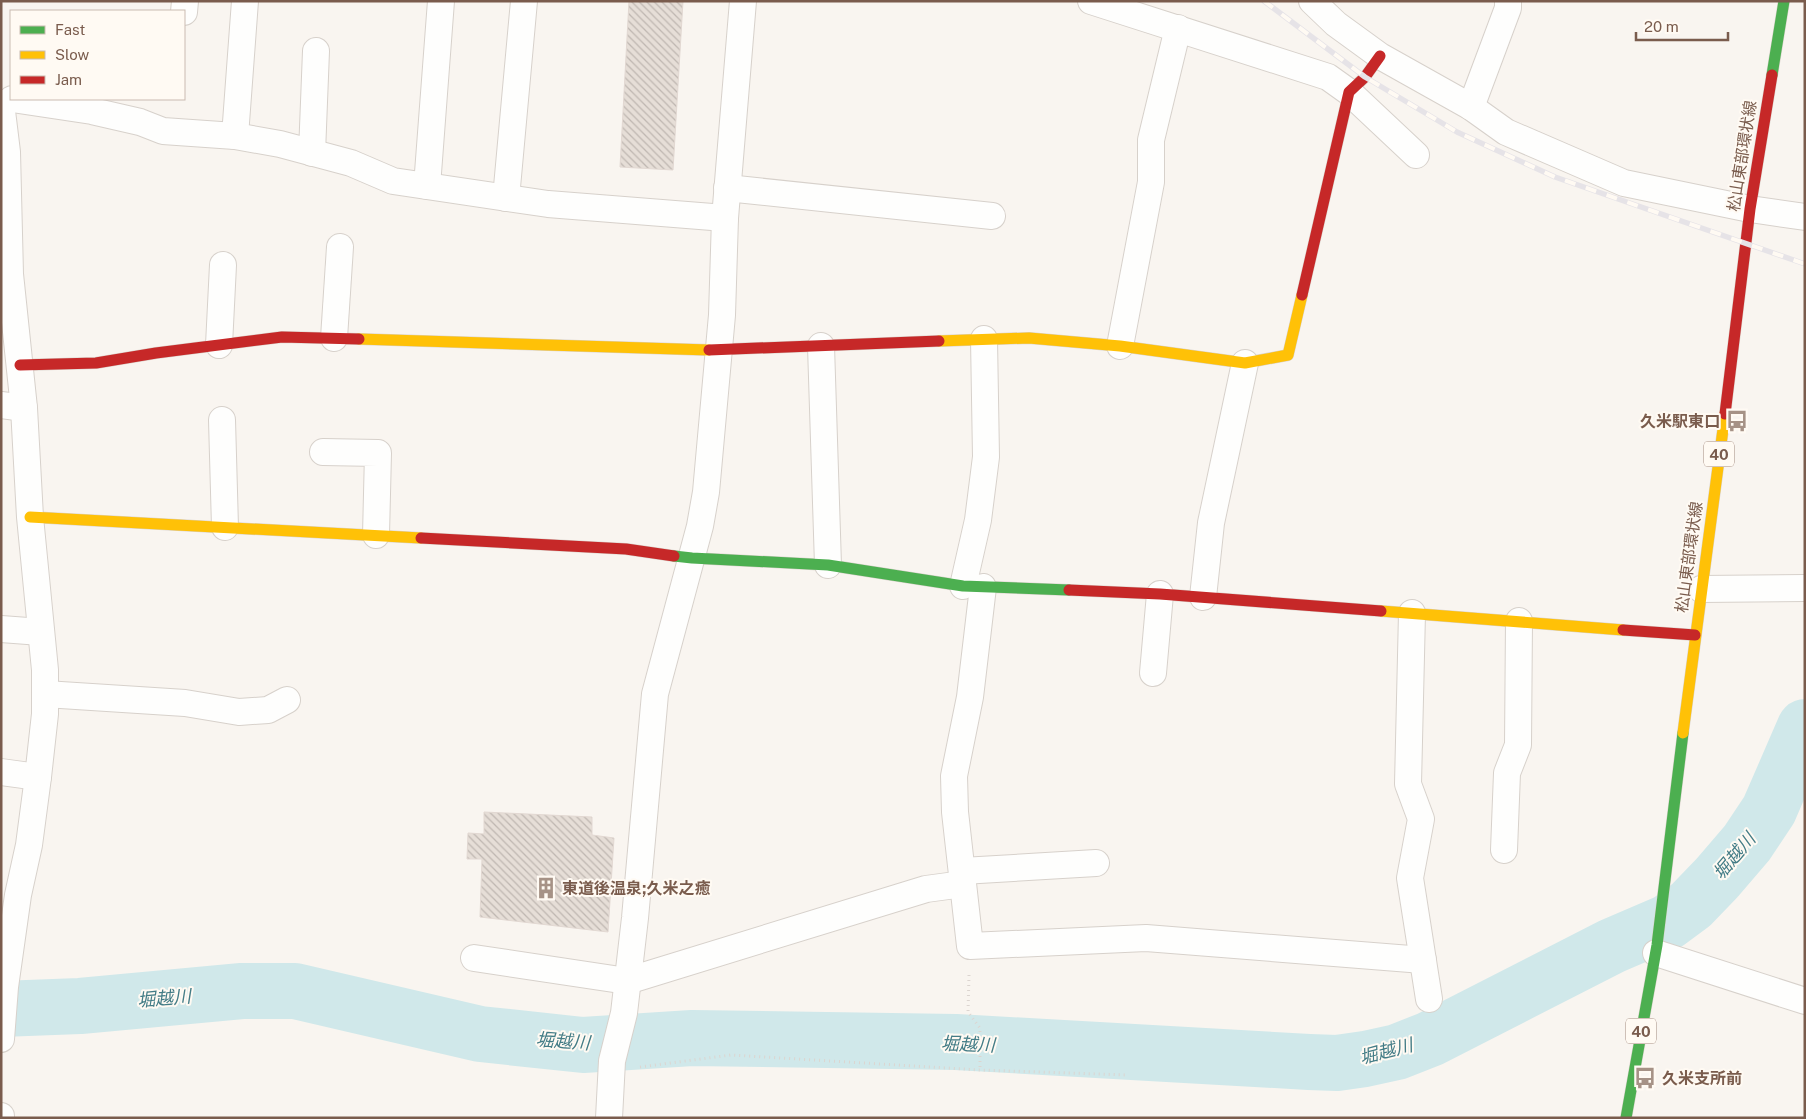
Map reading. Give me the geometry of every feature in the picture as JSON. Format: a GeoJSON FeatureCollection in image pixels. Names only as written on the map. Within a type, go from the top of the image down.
{"type":"FeatureCollection","features":[{"type":"Feature","properties":{"kind":"street"},"geometry":{"type":"LineString","coordinates":[[235,136],[245,1]]}},
{"type":"Feature","properties":{"kind":"street"},"geometry":{"type":"LineString","coordinates":[[427,186],[441,1]]}},
{"type":"Feature","properties":{"kind":"street"},"geometry":{"type":"LineString","coordinates":[[506,198],[524,1]]}},
{"type":"Feature","properties":{"kind":"street"},"geometry":{"type":"LineString","coordinates":[[609,1118],[612,1066],[624,1013],[635,918],[655,694],[692,558],[706,492],[722,315],[725,218],[743,1]]}},
{"type":"Feature","properties":{"kind":"street"},"geometry":{"type":"LineString","coordinates":[[1091,1],[1328,77],[1349,92],[1416,155]]}},
{"type":"Feature","properties":{"kind":"street"},"geometry":{"type":"LineString","coordinates":[[1312,1],[1336,24],[1380,56],[1471,107],[1506,132],[1624,183],[1750,209],[1805,217]]}},
{"type":"Feature","properties":{"kind":"street"},"geometry":{"type":"LineString","coordinates":[[1471,107],[1508,8],[1508,1]]}},
{"type":"Feature","properties":{"kind":"street","name":"松山東部環状線"},"geometry":{"type":"LineString","coordinates":[[1626,1118],[1656,949],[1694,635],[1734,351],[1750,209],[1784,1]]}},
{"type":"Feature","properties":{"kind":"street"},"geometry":{"type":"LineString","coordinates":[[1120,346],[1151,182],[1151,140],[1178,28]]}},
{"type":"Feature","properties":{"kind":"street"},"geometry":{"type":"LineString","coordinates":[[312,152],[316,51]]}},
{"type":"Feature","properties":{"kind":"street"},"geometry":{"type":"LineString","coordinates":[[20,365],[96,363],[156,353],[282,337],[718,350],[1029,338],[1120,346],[1245,362],[1288,355],[1349,92],[1365,77],[1380,56]]}},
{"type":"Feature","properties":{"kind":"street"},"geometry":{"type":"LineString","coordinates":[[19,100],[92,111],[140,110],[163,131],[235,136],[280,144],[351,163],[393,181],[548,204],[725,218]]}},
{"type":"Feature","properties":{"kind":"street"},"geometry":{"type":"LineString","coordinates":[[1,103],[7,152],[10,274],[20,365],[13,406],[30,517],[45,670],[45,714],[29,845],[9,906],[1,1039]]}},
{"type":"Feature","properties":{"kind":"street"},"geometry":{"type":"LineString","coordinates":[[728,188],[992,216]]}},
{"type":"Feature","properties":{"kind":"street"},"geometry":{"type":"LineString","coordinates":[[334,338],[340,247]]}},
{"type":"Feature","properties":{"kind":"street"},"geometry":{"type":"LineString","coordinates":[[219,345],[223,265]]}},
{"type":"Feature","properties":{"kind":"street"},"geometry":{"type":"LineString","coordinates":[[984,339],[986,457],[978,520],[973,587],[970,697],[954,776],[955,812],[970,946],[1146,938],[1423,960]]}},
{"type":"Feature","properties":{"kind":"street"},"geometry":{"type":"LineString","coordinates":[[821,346],[828,565]]}},
{"type":"Feature","properties":{"kind":"street"},"geometry":{"type":"LineString","coordinates":[[1203,597],[1211,523],[1245,362]]}},
{"type":"Feature","properties":{"kind":"street"},"geometry":{"type":"LineString","coordinates":[[222,420],[225,527]]}},
{"type":"Feature","properties":{"kind":"street"},"geometry":{"type":"LineString","coordinates":[[323,452],[378,453],[376,536]]}},
{"type":"Feature","properties":{"kind":"street"},"geometry":{"type":"LineString","coordinates":[[30,517],[626,549],[692,558],[828,565],[973,587],[1160,594],[1694,635]]}},
{"type":"Feature","properties":{"kind":"street"},"geometry":{"type":"LineString","coordinates":[[1701,589],[1805,588]]}},
{"type":"Feature","properties":{"kind":"street"},"geometry":{"type":"LineString","coordinates":[[1153,673],[1160,594]]}},
{"type":"Feature","properties":{"kind":"street"},"geometry":{"type":"LineString","coordinates":[[1412,613],[1408,784],[1421,819],[1410,878],[1430,999]]}},
{"type":"Feature","properties":{"kind":"street"},"geometry":{"type":"LineString","coordinates":[[1504,850],[1507,773],[1518,746],[1519,621]]}},
{"type":"Feature","properties":{"kind":"street"},"geometry":{"type":"LineString","coordinates":[[1,629],[41,632]]}},
{"type":"Feature","properties":{"kind":"street"},"geometry":{"type":"LineString","coordinates":[[45,694],[185,703],[238,712],[268,710],[287,700]]}},
{"type":"Feature","properties":{"kind":"street"},"geometry":{"type":"LineString","coordinates":[[1,772],[38,777]]}},
{"type":"Feature","properties":{"kind":"street"},"geometry":{"type":"LineString","coordinates":[[474,958],[627,981],[962,878],[1096,863]]}},
{"type":"Feature","properties":{"kind":"street"},"geometry":{"type":"LineString","coordinates":[[1656,949],[1805,1001]]}},
{"type":"Feature","properties":{"kind":"path"},"geometry":{"type":"LineString","coordinates":[[970,946],[968,1012],[980,1028],[980,1070]]}},
{"type":"Feature","properties":{"kind":"path"},"geometry":{"type":"LineString","coordinates":[[612,1066],[731,1055],[980,1070],[1128,1075]]}},
{"type":"Feature","properties":{"kind":"building"},"geometry":{"type":"Polygon","coordinates":[[[629,1],[683,1],[673,170],[620,167],[629,1]]]}},
{"type":"Feature","properties":{"kind":"building","name":"東道後温泉;久米之癒"},"geometry":{"type":"Polygon","coordinates":[[[484,812],[592,817],[592,835],[614,838],[608,932],[480,917],[482,859],[467,859],[468,833],[484,834],[484,812]]]}},
{"type":"Feature","properties":{"kind":"waterway","name":"堀越川"},"geometry":{"type":"LineString","coordinates":[[1,1009],[80,1006],[242,991],[295,991],[480,1034],[583,1045],[692,1038],[956,1042],[1309,1062],[1337,1063],[1365,1059],[1397,1052],[1430,1039],[1612,946],[1668,922],[1691,905],[1747,843],[1769,810],[1805,727]]}},
{"type":"Feature","properties":{"kind":"railway"},"geometry":{"type":"LineString","coordinates":[[1264,1],[1365,77],[1457,132],[1555,177],[1805,264]]}},
{"type":"Feature","properties":{"kind":"traffic: fast"},"geometry":{"type":"LineString","coordinates":[[1772,75],[1784,1]]}},
{"type":"Feature","properties":{"kind":"traffic: fast"},"geometry":{"type":"LineString","coordinates":[[674,556],[828,565],[963,586],[1069,590]]}},
{"type":"Feature","properties":{"kind":"traffic: fast"},"geometry":{"type":"LineString","coordinates":[[1626,1118],[1657,945],[1683,733]]}},
{"type":"Feature","properties":{"kind":"traffic: slow"},"geometry":{"type":"LineString","coordinates":[[939,341],[1029,338],[1120,346],[1245,363],[1288,355],[1302,295]]}},
{"type":"Feature","properties":{"kind":"traffic: slow"},"geometry":{"type":"LineString","coordinates":[[359,339],[709,350]]}},
{"type":"Feature","properties":{"kind":"traffic: slow"},"geometry":{"type":"LineString","coordinates":[[1683,733],[1725,414]]}},
{"type":"Feature","properties":{"kind":"traffic: slow"},"geometry":{"type":"LineString","coordinates":[[30,517],[421,538]]}},
{"type":"Feature","properties":{"kind":"traffic: slow"},"geometry":{"type":"LineString","coordinates":[[1381,611],[1623,630]]}},
{"type":"Feature","properties":{"kind":"traffic: jam"},"geometry":{"type":"LineString","coordinates":[[1302,295],[1349,92],[1365,77],[1380,56]]}},
{"type":"Feature","properties":{"kind":"traffic: jam"},"geometry":{"type":"LineString","coordinates":[[1725,414],[1750,209],[1772,75]]}},
{"type":"Feature","properties":{"kind":"traffic: jam"},"geometry":{"type":"LineString","coordinates":[[20,365],[96,363],[156,353],[282,337],[359,339]]}},
{"type":"Feature","properties":{"kind":"traffic: jam"},"geometry":{"type":"LineString","coordinates":[[709,350],[939,341]]}},
{"type":"Feature","properties":{"kind":"traffic: jam"},"geometry":{"type":"LineString","coordinates":[[421,538],[626,549],[674,556]]}},
{"type":"Feature","properties":{"kind":"traffic: jam"},"geometry":{"type":"LineString","coordinates":[[1069,590],[1160,594],[1381,611]]}},
{"type":"Feature","properties":{"kind":"traffic: jam"},"geometry":{"type":"LineString","coordinates":[[1623,630],[1695,635]]}},
{"type":"Feature","properties":{"kind":"place","name":"久米駅東口"},"geometry":{"type":"Point","coordinates":[1737,421]}},
{"type":"Feature","properties":{"kind":"place","name":"東道後温泉;久米之癒"},"geometry":{"type":"Point","coordinates":[546,888]}},
{"type":"Feature","properties":{"kind":"place","name":"久米支所前"},"geometry":{"type":"Point","coordinates":[1645,1078]}}]}
